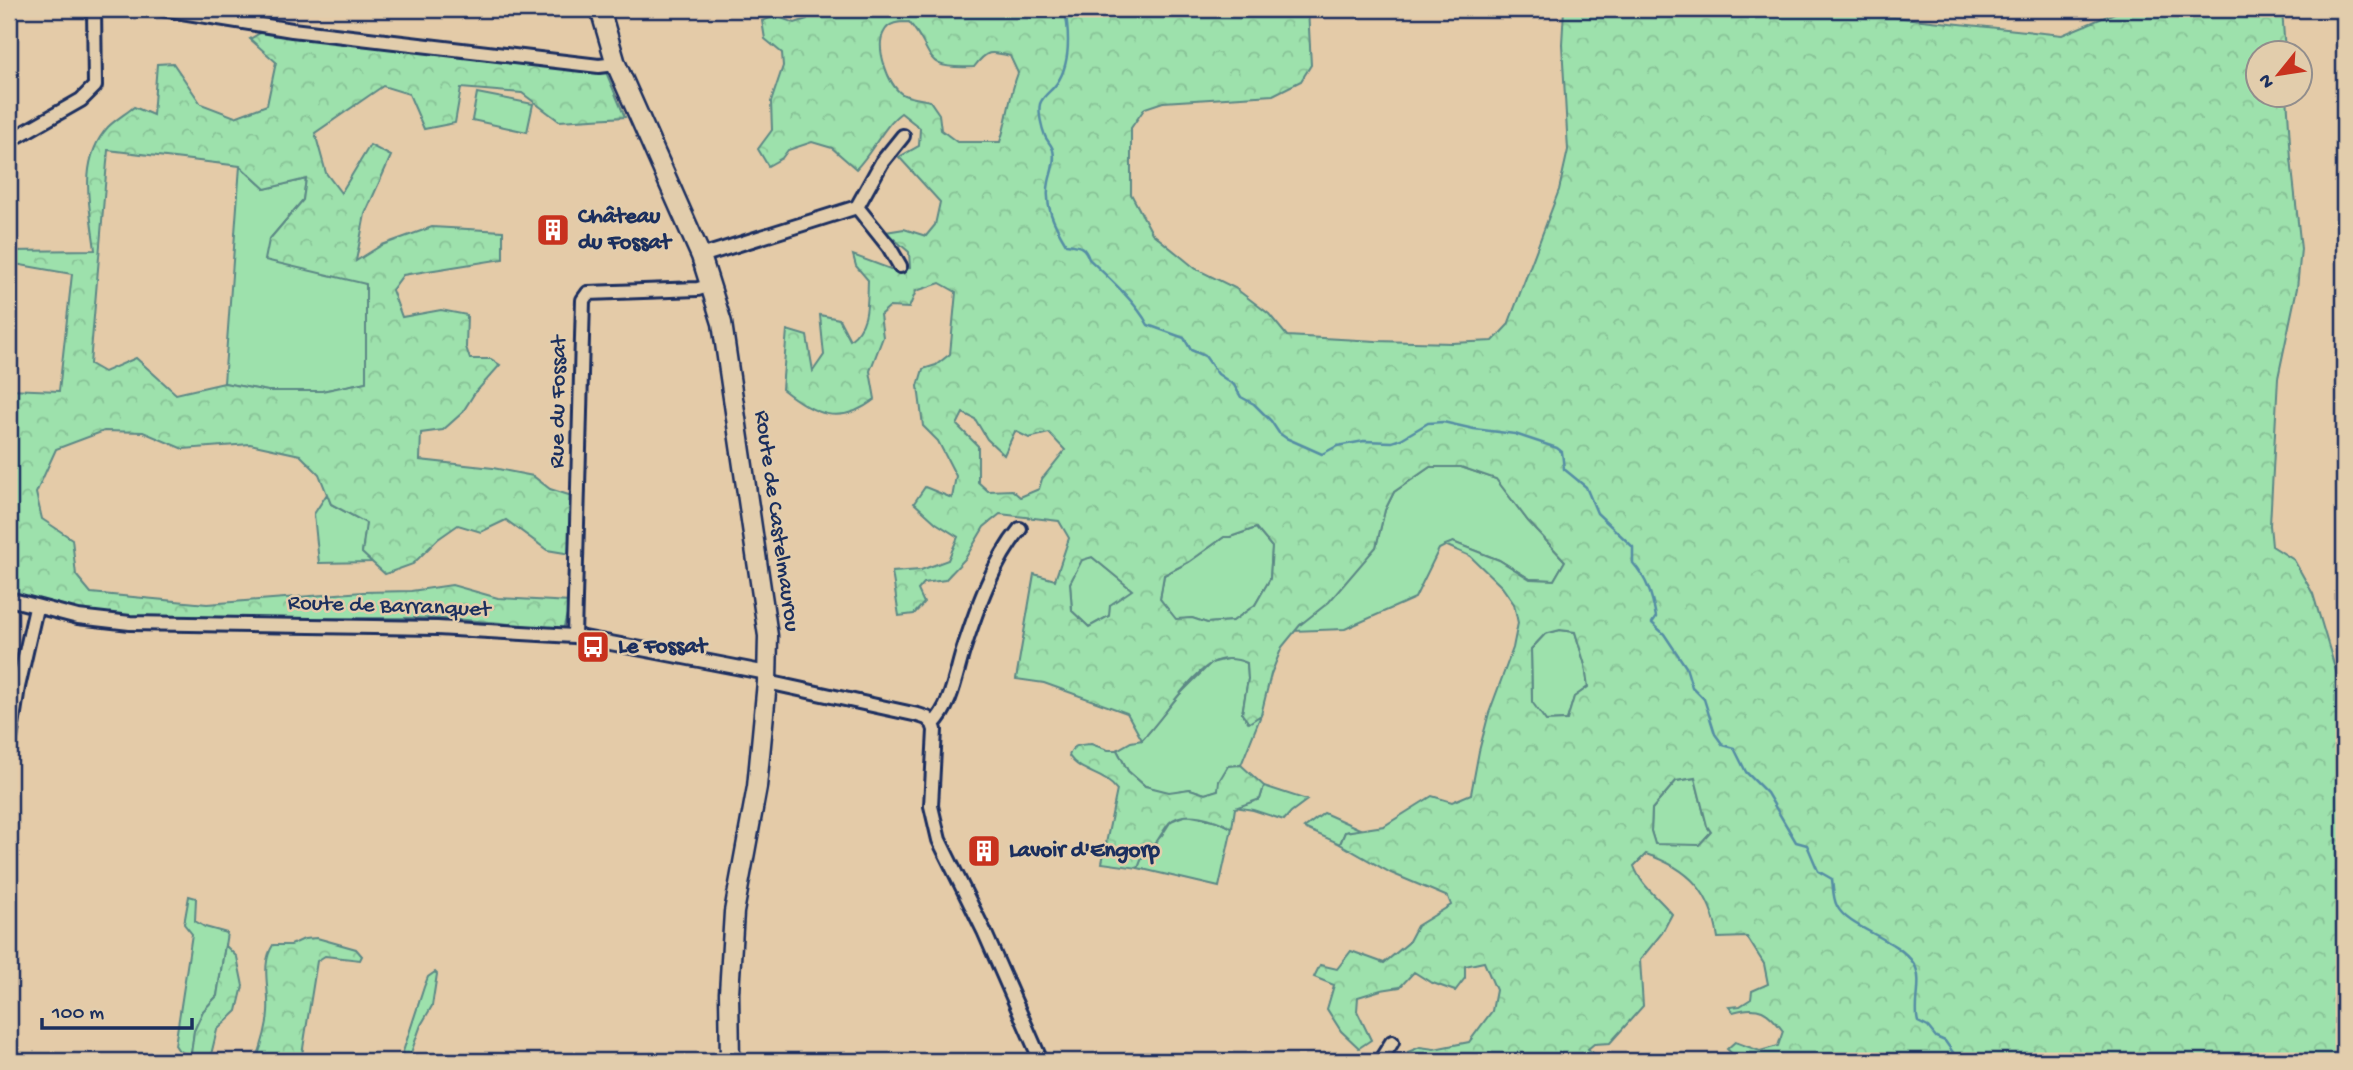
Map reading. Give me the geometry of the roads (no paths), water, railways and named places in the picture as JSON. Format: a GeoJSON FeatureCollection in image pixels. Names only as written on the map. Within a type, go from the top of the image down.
{"type":"FeatureCollection","features":[{"type":"Feature","properties":{"kind":"street"},"geometry":{"type":"LineString","coordinates":[[9,141],[82,100],[95,86],[94,9]]}},
{"type":"Feature","properties":{"kind":"street"},"geometry":{"type":"LineString","coordinates":[[163,9],[292,30],[599,66],[616,64]]}},
{"type":"Feature","properties":{"kind":"street","name":"Route de Castelmaurou"},"geometry":{"type":"LineString","coordinates":[[600,9],[616,64],[701,256],[722,323],[768,636],[757,787],[734,912],[729,993],[730,1061]]}},
{"type":"Feature","properties":{"kind":"street"},"geometry":{"type":"LineString","coordinates":[[701,256],[857,207],[881,162],[903,136]]}},
{"type":"Feature","properties":{"kind":"street"},"geometry":{"type":"LineString","coordinates":[[857,207],[889,247],[900,266]]}},
{"type":"Feature","properties":{"kind":"street","name":"Rue du Fossat"},"geometry":{"type":"LineString","coordinates":[[574,636],[583,300],[588,293],[698,289],[711,285]]}},
{"type":"Feature","properties":{"kind":"street"},"geometry":{"type":"LineString","coordinates":[[1020,530],[1007,545],[986,590],[968,635],[945,708],[933,724],[936,741],[931,806],[939,840],[984,931],[1041,1061]]}},
{"type":"Feature","properties":{"kind":"street","name":"Route de Barranquet"},"geometry":{"type":"LineString","coordinates":[[9,599],[36,608],[106,622],[437,628],[574,636],[767,678],[918,715],[933,724]]}},
{"type":"Feature","properties":{"kind":"street"},"geometry":{"type":"LineString","coordinates":[[9,746],[18,687],[36,608]]}},
{"type":"Feature","properties":{"kind":"street"},"geometry":{"type":"LineString","coordinates":[[1380,1061],[1392,1042]]}},
{"type":"Feature","properties":{"kind":"waterway"},"geometry":{"type":"LineString","coordinates":[[1065,9],[1068,37],[1065,66],[1057,83],[1041,101],[1040,112],[1044,133],[1054,154],[1048,191],[1049,207],[1066,244],[1083,249],[1089,259],[1129,299],[1148,325],[1184,338],[1191,350],[1205,356],[1218,374],[1234,385],[1241,397],[1254,404],[1279,433],[1322,454],[1337,446],[1364,441],[1392,442],[1428,423],[1443,422],[1515,434],[1562,452],[1564,469],[1586,487],[1597,513],[1633,547],[1633,563],[1645,581],[1653,602],[1656,617],[1652,623],[1664,634],[1686,667],[1692,687],[1704,699],[1715,734],[1723,745],[1734,748],[1746,772],[1767,793],[1796,842],[1807,845],[1818,871],[1832,879],[1835,900],[1843,914],[1897,947],[1914,964],[1918,977],[1918,1022],[1945,1041],[1959,1061]]}},
{"type":"Feature","properties":{"kind":"place","name":"Château du Fossat"},"geometry":{"type":"Point","coordinates":[553,230]}},
{"type":"Feature","properties":{"kind":"place","name":"Le Fossat"},"geometry":{"type":"Point","coordinates":[593,647]}},
{"type":"Feature","properties":{"kind":"place","name":"Lavoir d'Engorp"},"geometry":{"type":"Point","coordinates":[984,851]}}]}
